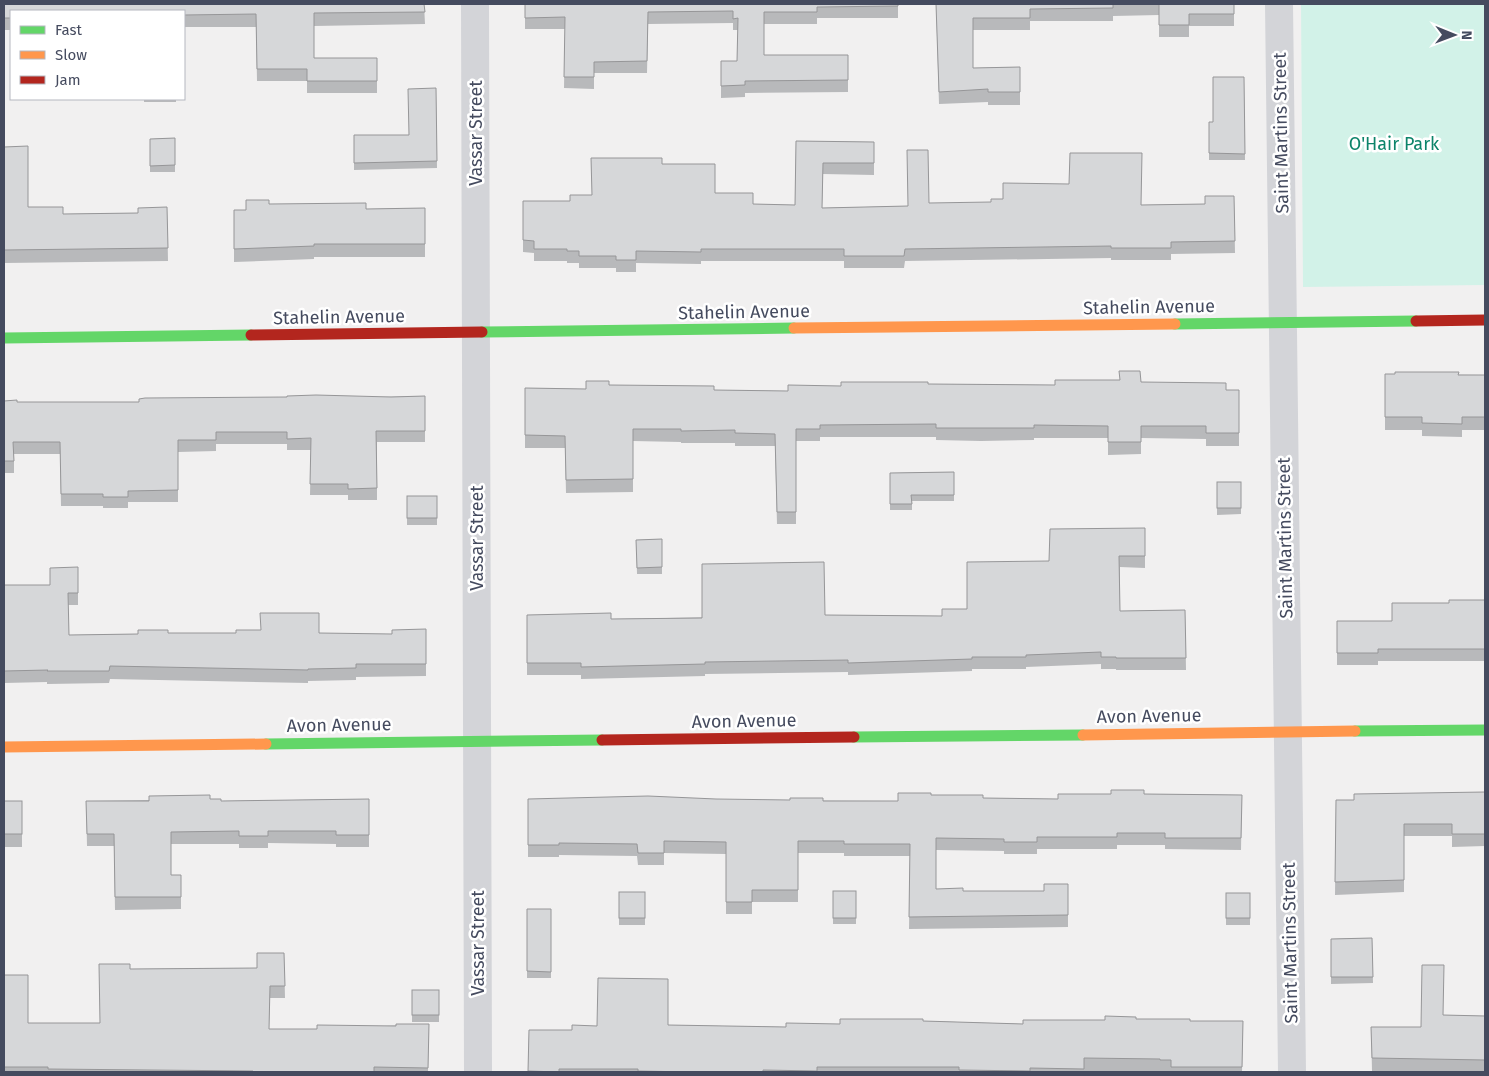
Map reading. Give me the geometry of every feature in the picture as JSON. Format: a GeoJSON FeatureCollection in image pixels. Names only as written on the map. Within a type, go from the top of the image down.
{"type":"FeatureCollection","features":[{"type":"Feature","properties":{"kind":"street","name":"Vassar Street"},"geometry":{"type":"LineString","coordinates":[[475,4],[478,1072]]}},
{"type":"Feature","properties":{"kind":"street","name":"Saint Martins Street"},"geometry":{"type":"LineString","coordinates":[[1279,4],[1292,1072]]}},
{"type":"Feature","properties":{"kind":"street","name":"Stahelin Avenue"},"geometry":{"type":"LineString","coordinates":[[4,338],[1485,320]]}},
{"type":"Feature","properties":{"kind":"street","name":"Avon Avenue"},"geometry":{"type":"LineString","coordinates":[[4,747],[1485,730]]}},
{"type":"Feature","properties":{"kind":"green space","name":"O'Hair Park"},"geometry":{"type":"Polygon","coordinates":[[[1301,4],[1485,4],[1485,285],[1303,287],[1301,4]]]}},
{"type":"Feature","properties":{"kind":"building"},"geometry":{"type":"Polygon","coordinates":[[[4,4],[424,4],[425,12],[314,13],[314,58],[377,58],[377,81],[307,81],[307,69],[257,69],[256,14],[185,15],[185,10],[10,10],[10,18],[4,18],[4,4]]]}},
{"type":"Feature","properties":{"kind":"building"},"geometry":{"type":"Polygon","coordinates":[[[525,4],[898,4],[898,6],[817,7],[817,12],[764,12],[764,55],[848,55],[848,80],[745,81],[745,85],[721,86],[721,61],[737,61],[738,18],[733,19],[733,11],[648,12],[647,61],[594,62],[594,77],[564,77],[565,17],[525,18],[525,4]]]}},
{"type":"Feature","properties":{"kind":"building"},"geometry":{"type":"Polygon","coordinates":[[[936,4],[1113,4],[1113,8],[1030,9],[1030,18],[973,18],[973,68],[1020,67],[1020,92],[988,92],[988,89],[939,92],[936,4]]]}},
{"type":"Feature","properties":{"kind":"building"},"geometry":{"type":"Polygon","coordinates":[[[1159,4],[1234,4],[1234,14],[1189,14],[1189,25],[1159,25],[1159,4]]]}},
{"type":"Feature","properties":{"kind":"building"},"geometry":{"type":"Polygon","coordinates":[[[1213,77],[1244,77],[1245,154],[1209,153],[1209,122],[1213,122],[1213,77]]]}},
{"type":"Feature","properties":{"kind":"building"},"geometry":{"type":"Polygon","coordinates":[[[436,88],[437,161],[354,163],[354,135],[409,135],[408,89],[436,88]]]}},
{"type":"Feature","properties":{"kind":"building"},"geometry":{"type":"Polygon","coordinates":[[[175,138],[175,165],[150,166],[150,139],[175,138]]]}},
{"type":"Feature","properties":{"kind":"building"},"geometry":{"type":"Polygon","coordinates":[[[796,141],[874,142],[874,163],[823,163],[822,208],[908,206],[907,150],[928,150],[929,203],[991,202],[991,199],[1003,199],[1003,183],[1069,184],[1070,153],[1142,153],[1141,205],[1205,204],[1205,196],[1234,196],[1235,241],[1171,242],[1171,248],[1111,248],[1111,246],[905,249],[904,256],[844,256],[844,249],[701,249],[701,252],[636,251],[636,260],[616,260],[616,256],[579,256],[579,251],[567,251],[567,249],[534,249],[534,241],[523,240],[523,201],[570,201],[570,195],[592,195],[591,158],[662,158],[662,164],[715,164],[715,193],[753,193],[753,204],[795,205],[796,141]]]}},
{"type":"Feature","properties":{"kind":"building"},"geometry":{"type":"Polygon","coordinates":[[[28,146],[28,207],[63,207],[63,214],[138,213],[138,208],[167,207],[168,248],[4,250],[4,147],[28,146]]]}},
{"type":"Feature","properties":{"kind":"building"},"geometry":{"type":"Polygon","coordinates":[[[246,200],[269,200],[269,204],[366,203],[366,209],[425,208],[425,244],[314,244],[314,246],[234,249],[234,210],[246,210],[246,200]]]}},
{"type":"Feature","properties":{"kind":"building"},"geometry":{"type":"Polygon","coordinates":[[[1119,371],[1140,371],[1141,382],[1226,383],[1226,390],[1239,390],[1239,433],[1206,433],[1206,426],[1141,426],[1141,442],[1108,442],[1108,426],[1034,425],[1034,428],[936,428],[936,424],[820,425],[820,429],[796,429],[796,512],[777,512],[775,434],[735,433],[735,430],[681,431],[681,429],[633,429],[633,479],[566,480],[565,436],[525,435],[525,388],[586,389],[586,381],[609,381],[609,385],[714,386],[714,390],[788,391],[788,385],[841,386],[841,382],[1055,385],[1055,380],[1120,380],[1119,371]]]}},
{"type":"Feature","properties":{"kind":"building"},"geometry":{"type":"Polygon","coordinates":[[[1395,372],[1459,372],[1458,375],[1485,375],[1485,417],[1462,417],[1462,424],[1422,423],[1422,417],[1385,417],[1385,374],[1395,374],[1395,372]]]}},
{"type":"Feature","properties":{"kind":"building"},"geometry":{"type":"Polygon","coordinates":[[[316,395],[425,396],[425,431],[376,431],[377,488],[348,489],[348,484],[310,484],[311,438],[287,439],[287,432],[216,432],[216,440],[178,440],[178,490],[128,491],[128,497],[103,497],[103,494],[61,494],[60,442],[13,442],[14,461],[4,461],[4,401],[139,402],[139,399],[145,398],[316,395]]]}},
{"type":"Feature","properties":{"kind":"building"},"geometry":{"type":"Polygon","coordinates":[[[954,472],[954,495],[911,495],[912,504],[890,504],[890,473],[954,472]]]}},
{"type":"Feature","properties":{"kind":"building"},"geometry":{"type":"Polygon","coordinates":[[[1217,482],[1241,482],[1241,508],[1217,508],[1217,482]]]}},
{"type":"Feature","properties":{"kind":"building"},"geometry":{"type":"Polygon","coordinates":[[[407,496],[437,496],[437,518],[407,518],[407,496]]]}},
{"type":"Feature","properties":{"kind":"building"},"geometry":{"type":"Polygon","coordinates":[[[1145,528],[1145,556],[1119,556],[1120,611],[1185,610],[1186,658],[1101,657],[1101,652],[1026,655],[1026,657],[972,657],[972,659],[848,663],[848,660],[705,662],[705,664],[581,667],[581,663],[527,663],[527,615],[611,613],[611,619],[702,618],[702,564],[824,562],[825,615],[942,616],[942,609],[967,609],[967,562],[1049,561],[1050,529],[1145,528]]]}},
{"type":"Feature","properties":{"kind":"building"},"geometry":{"type":"Polygon","coordinates":[[[662,539],[662,567],[637,568],[636,540],[662,539]]]}},
{"type":"Feature","properties":{"kind":"building"},"geometry":{"type":"Polygon","coordinates":[[[78,567],[78,593],[68,593],[69,635],[138,634],[138,630],[168,630],[168,633],[236,633],[236,630],[261,630],[260,613],[319,613],[319,633],[392,634],[392,630],[426,629],[426,664],[356,664],[356,668],[308,670],[110,666],[109,671],[4,671],[4,585],[50,585],[50,568],[78,567]]]}},
{"type":"Feature","properties":{"kind":"building"},"geometry":{"type":"Polygon","coordinates":[[[1449,600],[1485,600],[1485,649],[1378,649],[1378,653],[1337,653],[1337,621],[1392,621],[1392,603],[1449,603],[1449,600]]]}},
{"type":"Feature","properties":{"kind":"building"},"geometry":{"type":"Polygon","coordinates":[[[1111,790],[1144,790],[1144,794],[1242,795],[1241,838],[1165,838],[1165,833],[1117,833],[1117,837],[1037,837],[1037,842],[1004,842],[1004,839],[936,838],[936,889],[1044,891],[1044,884],[1068,884],[1068,915],[909,917],[910,844],[844,844],[844,841],[798,841],[798,890],[752,890],[752,902],[726,902],[726,842],[664,841],[664,853],[638,853],[637,844],[559,843],[559,845],[528,845],[528,799],[648,796],[716,799],[790,800],[790,798],[823,798],[823,801],[898,801],[898,793],[931,793],[931,795],[983,795],[983,798],[1058,799],[1058,794],[1111,794],[1111,790]]]}},
{"type":"Feature","properties":{"kind":"building"},"geometry":{"type":"Polygon","coordinates":[[[1485,792],[1485,834],[1452,834],[1452,824],[1404,824],[1404,880],[1335,882],[1336,800],[1354,800],[1354,794],[1485,792]]]}},
{"type":"Feature","properties":{"kind":"building"},"geometry":{"type":"Polygon","coordinates":[[[210,795],[210,799],[221,799],[221,801],[369,799],[369,835],[336,835],[336,831],[268,831],[268,836],[239,836],[239,831],[171,832],[171,875],[181,875],[181,897],[115,897],[114,834],[87,834],[86,801],[149,801],[149,796],[210,795]]]}},
{"type":"Feature","properties":{"kind":"building"},"geometry":{"type":"Polygon","coordinates":[[[4,801],[22,801],[22,834],[4,834],[4,801]]]}},
{"type":"Feature","properties":{"kind":"building"},"geometry":{"type":"Polygon","coordinates":[[[833,891],[856,891],[856,918],[833,918],[833,891]]]}},
{"type":"Feature","properties":{"kind":"building"},"geometry":{"type":"Polygon","coordinates":[[[619,892],[645,892],[645,918],[619,918],[619,892]]]}},
{"type":"Feature","properties":{"kind":"building"},"geometry":{"type":"Polygon","coordinates":[[[1226,893],[1250,893],[1250,918],[1226,918],[1226,893]]]}},
{"type":"Feature","properties":{"kind":"building"},"geometry":{"type":"Polygon","coordinates":[[[527,909],[551,909],[551,972],[527,971],[527,909]]]}},
{"type":"Feature","properties":{"kind":"building"},"geometry":{"type":"Polygon","coordinates":[[[1372,938],[1373,977],[1331,977],[1331,939],[1372,938]]]}},
{"type":"Feature","properties":{"kind":"building"},"geometry":{"type":"Polygon","coordinates":[[[257,953],[284,953],[285,986],[270,986],[269,1029],[317,1029],[317,1025],[396,1026],[396,1024],[429,1024],[428,1068],[374,1067],[374,1072],[253,1072],[4,1067],[4,975],[28,975],[28,1023],[100,1023],[99,964],[130,964],[130,969],[257,968],[257,953]]]}},
{"type":"Feature","properties":{"kind":"building"},"geometry":{"type":"Polygon","coordinates":[[[1422,965],[1444,965],[1443,1015],[1485,1016],[1485,1060],[1372,1058],[1371,1027],[1421,1027],[1422,965]]]}},
{"type":"Feature","properties":{"kind":"building"},"geometry":{"type":"Polygon","coordinates":[[[598,978],[668,979],[668,1025],[786,1027],[786,1023],[840,1024],[840,1019],[923,1019],[923,1021],[1023,1024],[1023,1020],[1105,1020],[1105,1016],[1136,1017],[1136,1019],[1190,1019],[1190,1021],[1243,1021],[1242,1067],[1171,1067],[1171,1060],[1084,1058],[1084,1069],[1030,1068],[1030,1071],[959,1070],[959,1067],[817,1067],[817,1071],[763,1070],[763,1072],[638,1071],[638,1069],[559,1069],[559,1072],[528,1071],[529,1030],[572,1030],[572,1025],[597,1026],[598,978]]]}},
{"type":"Feature","properties":{"kind":"building"},"geometry":{"type":"Polygon","coordinates":[[[412,990],[439,990],[439,1015],[412,1015],[412,990]]]}},
{"type":"Feature","properties":{"kind":"traffic: fast"},"geometry":{"type":"LineString","coordinates":[[1175,324],[1416,321]]}},
{"type":"Feature","properties":{"kind":"traffic: fast"},"geometry":{"type":"LineString","coordinates":[[482,332],[794,328]]}},
{"type":"Feature","properties":{"kind":"traffic: fast"},"geometry":{"type":"LineString","coordinates":[[4,338],[251,335]]}},
{"type":"Feature","properties":{"kind":"traffic: fast"},"geometry":{"type":"LineString","coordinates":[[1355,731],[1485,730]]}},
{"type":"Feature","properties":{"kind":"traffic: fast"},"geometry":{"type":"LineString","coordinates":[[854,737],[1083,735]]}},
{"type":"Feature","properties":{"kind":"traffic: fast"},"geometry":{"type":"LineString","coordinates":[[266,744],[602,740]]}},
{"type":"Feature","properties":{"kind":"traffic: slow"},"geometry":{"type":"LineString","coordinates":[[794,328],[1175,324]]}},
{"type":"Feature","properties":{"kind":"traffic: slow"},"geometry":{"type":"LineString","coordinates":[[1083,735],[1355,731]]}},
{"type":"Feature","properties":{"kind":"traffic: slow"},"geometry":{"type":"LineString","coordinates":[[4,747],[266,744]]}},
{"type":"Feature","properties":{"kind":"traffic: jam"},"geometry":{"type":"LineString","coordinates":[[1416,321],[1485,320]]}},
{"type":"Feature","properties":{"kind":"traffic: jam"},"geometry":{"type":"LineString","coordinates":[[251,335],[482,332]]}},
{"type":"Feature","properties":{"kind":"traffic: jam"},"geometry":{"type":"LineString","coordinates":[[602,740],[854,737]]}}]}
